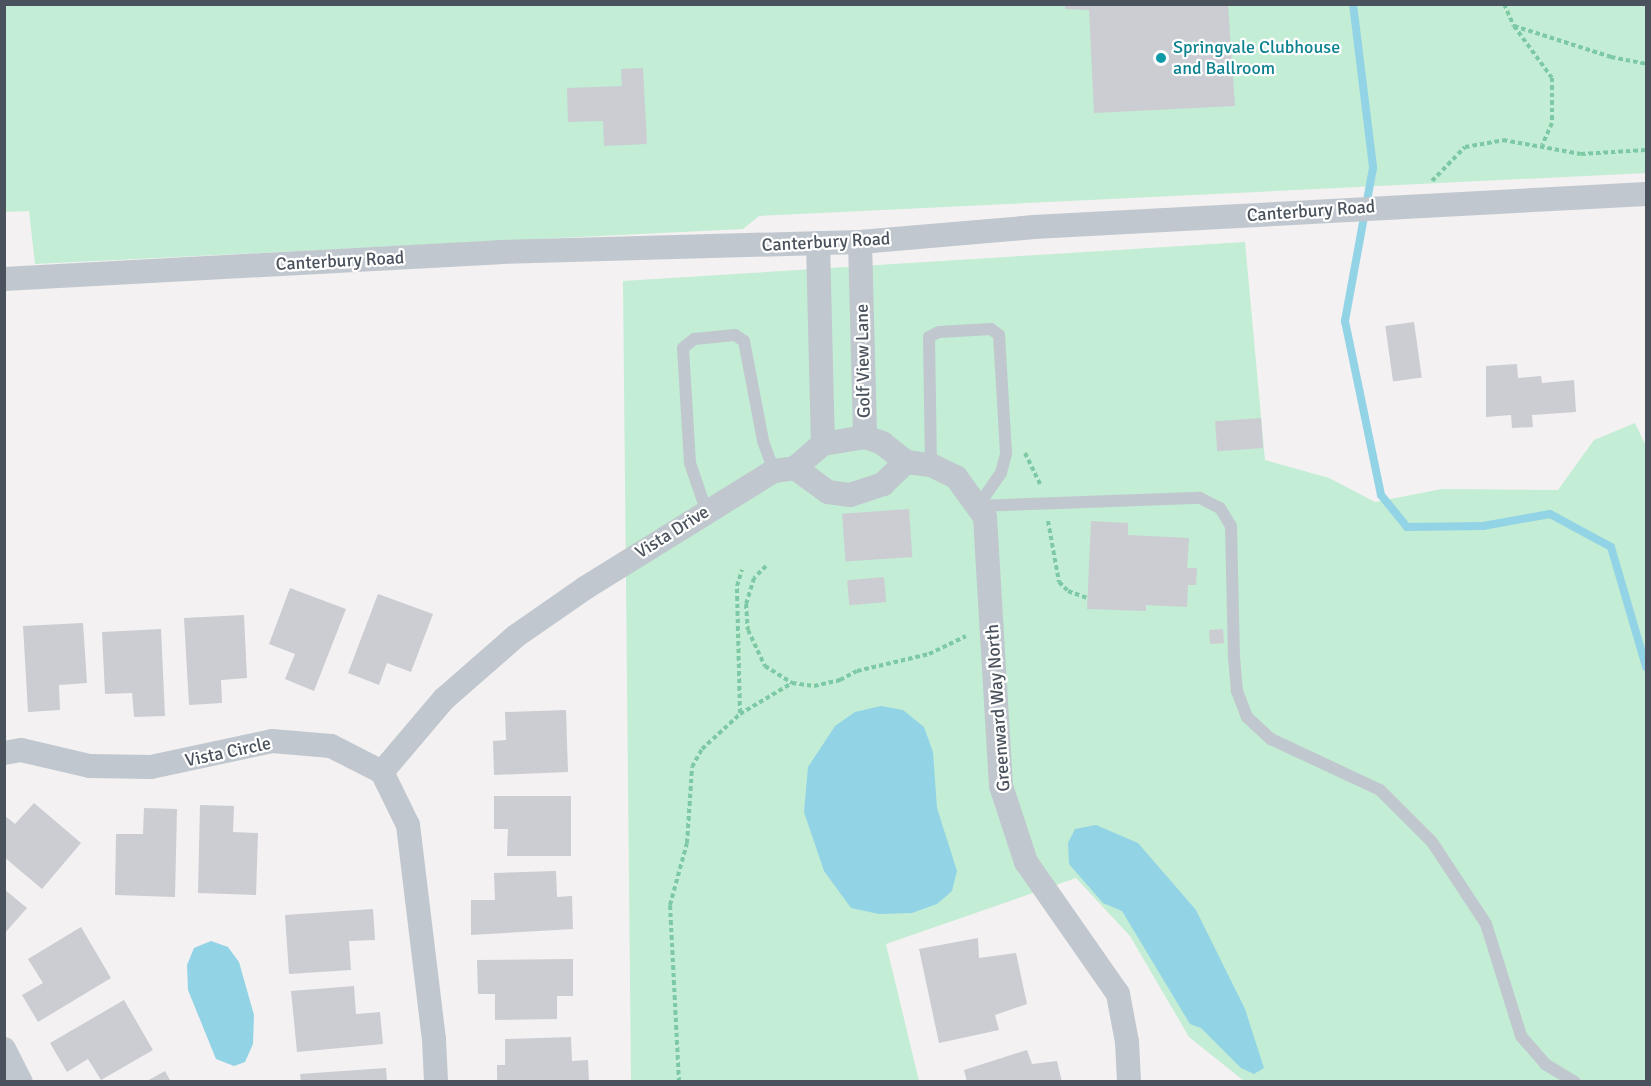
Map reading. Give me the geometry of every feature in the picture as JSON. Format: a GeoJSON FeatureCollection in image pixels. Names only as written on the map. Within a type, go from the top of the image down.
{"type":"FeatureCollection","features":[{"type":"Feature","properties":{"kind":"street","name":"Canterbury Road"},"geometry":{"type":"LineString","coordinates":[[4,279],[499,252],[860,242],[1408,205],[1647,194]]}},
{"type":"Feature","properties":{"kind":"street","name":"Golf View Lane"},"geometry":{"type":"LineString","coordinates":[[860,242],[865,437],[882,443],[906,462]]}},
{"type":"Feature","properties":{"kind":"street"},"geometry":{"type":"LineString","coordinates":[[818,243],[824,444],[865,437]]}},
{"type":"Feature","properties":{"kind":"street","name":"Vista Drive"},"geometry":{"type":"LineString","coordinates":[[382,772],[444,699],[516,636],[706,510],[785,470],[824,444]]}},
{"type":"Feature","properties":{"kind":"street"},"geometry":{"type":"LineString","coordinates":[[785,470],[828,492],[850,495],[883,484],[906,462],[931,465],[956,477],[982,512]]}},
{"type":"Feature","properties":{"kind":"street","name":"Greenward Way North"},"geometry":{"type":"LineString","coordinates":[[982,512],[1001,786],[1026,862],[1118,994],[1127,1042],[1129,1082]]}},
{"type":"Feature","properties":{"kind":"street","name":"Vista Circle"},"geometry":{"type":"LineString","coordinates":[[4,753],[21,750],[90,766],[151,767],[272,741],[331,746],[382,772]]}},
{"type":"Feature","properties":{"kind":"street"},"geometry":{"type":"LineString","coordinates":[[382,772],[408,825],[433,1028],[436,1082]]}},
{"type":"Feature","properties":{"kind":"street"},"geometry":{"type":"LineString","coordinates":[[4,1049],[21,1082]]}},
{"type":"Feature","properties":{"kind":"lane"},"geometry":{"type":"LineString","coordinates":[[931,465],[929,337],[939,332],[991,328],[999,335],[1006,454],[982,512],[1200,498],[1220,508],[1231,526],[1235,669],[1237,691],[1247,717],[1271,739],[1380,789],[1432,842],[1486,924],[1521,1036],[1545,1064],[1575,1082]]}},
{"type":"Feature","properties":{"kind":"lane"},"geometry":{"type":"LineString","coordinates":[[706,510],[690,463],[682,348],[694,339],[735,335],[744,341],[763,441],[785,470]]}},
{"type":"Feature","properties":{"kind":"path"},"geometry":{"type":"LineString","coordinates":[[1504,4],[1514,26],[1552,78],[1552,123],[1542,145]]}},
{"type":"Feature","properties":{"kind":"path"},"geometry":{"type":"LineString","coordinates":[[1514,26],[1611,57],[1647,64]]}},
{"type":"Feature","properties":{"kind":"path"},"geometry":{"type":"LineString","coordinates":[[1430,183],[1465,147],[1503,140],[1542,145],[1581,154],[1647,150]]}},
{"type":"Feature","properties":{"kind":"path"},"geometry":{"type":"LineString","coordinates":[[1029,456],[1045,495]]}},
{"type":"Feature","properties":{"kind":"path"},"geometry":{"type":"LineString","coordinates":[[1048,516],[1049,543],[1059,582],[1068,591],[1087,598]]}},
{"type":"Feature","properties":{"kind":"path"},"geometry":{"type":"LineString","coordinates":[[766,566],[754,578],[746,604],[748,630],[765,666],[792,682],[814,686],[840,680],[857,671],[929,654],[956,639],[973,634]]}},
{"type":"Feature","properties":{"kind":"path"},"geometry":{"type":"LineString","coordinates":[[740,714],[737,586],[742,570]]}},
{"type":"Feature","properties":{"kind":"path"},"geometry":{"type":"LineString","coordinates":[[679,1082],[670,905],[687,843],[692,767],[702,749],[740,714],[792,682]]}},
{"type":"Feature","properties":{"kind":"green space"},"geometry":{"type":"Polygon","coordinates":[[[5,5],[1646,5],[1646,173],[759,216],[743,229],[35,264],[29,211],[5,212],[5,5]]]}},
{"type":"Feature","properties":{"kind":"green space"},"geometry":{"type":"Polygon","coordinates":[[[1245,242],[1265,460],[1329,478],[1375,502],[1442,489],[1558,490],[1594,440],[1635,423],[1646,446],[1646,1081],[1244,1081],[1189,1037],[1130,936],[1076,878],[886,944],[919,1081],[631,1081],[623,281],[1245,242]]]}},
{"type":"Feature","properties":{"kind":"water"},"geometry":{"type":"Polygon","coordinates":[[[881,706],[903,710],[924,727],[933,752],[937,808],[957,871],[952,891],[937,904],[912,913],[879,914],[851,908],[824,871],[804,812],[808,767],[835,726],[855,712],[881,706]]]}},
{"type":"Feature","properties":{"kind":"water"},"geometry":{"type":"Polygon","coordinates":[[[1096,825],[1138,843],[1196,910],[1245,1009],[1264,1068],[1254,1074],[1241,1068],[1201,1028],[1190,1024],[1122,911],[1103,903],[1069,864],[1068,843],[1075,829],[1096,825]]]}},
{"type":"Feature","properties":{"kind":"water"},"geometry":{"type":"Polygon","coordinates":[[[211,941],[228,947],[239,962],[254,1015],[253,1044],[245,1062],[234,1066],[216,1059],[188,990],[187,965],[194,948],[211,941]]]}},
{"type":"Feature","properties":{"kind":"building","name":"Springvale Clubhouse and Ballroom"},"geometry":{"type":"Polygon","coordinates":[[[1065,4],[1228,4],[1235,106],[1094,113],[1089,10],[1065,9],[1065,4]]]}},
{"type":"Feature","properties":{"kind":"building"},"geometry":{"type":"Polygon","coordinates":[[[643,68],[647,144],[604,146],[603,121],[568,122],[567,88],[622,86],[621,69],[643,68]]]}},
{"type":"Feature","properties":{"kind":"building"},"geometry":{"type":"Polygon","coordinates":[[[1414,322],[1422,377],[1393,381],[1385,326],[1414,322]]]}},
{"type":"Feature","properties":{"kind":"building"},"geometry":{"type":"Polygon","coordinates":[[[1517,364],[1518,378],[1541,376],[1542,383],[1574,380],[1576,412],[1532,415],[1533,427],[1512,428],[1511,415],[1486,417],[1486,366],[1517,364]]]}},
{"type":"Feature","properties":{"kind":"building"},"geometry":{"type":"Polygon","coordinates":[[[1261,418],[1263,448],[1217,451],[1215,421],[1261,418]]]}},
{"type":"Feature","properties":{"kind":"building"},"geometry":{"type":"Polygon","coordinates":[[[909,509],[912,557],[846,562],[842,514],[909,509]]]}},
{"type":"Feature","properties":{"kind":"building"},"geometry":{"type":"Polygon","coordinates":[[[1091,521],[1128,523],[1128,535],[1189,538],[1187,568],[1197,568],[1196,585],[1188,585],[1187,607],[1146,605],[1146,611],[1087,609],[1091,521]]]}},
{"type":"Feature","properties":{"kind":"building"},"geometry":{"type":"Polygon","coordinates":[[[884,577],[886,602],[849,605],[847,580],[884,577]]]}},
{"type":"Feature","properties":{"kind":"building"},"geometry":{"type":"Polygon","coordinates":[[[290,588],[346,609],[314,691],[285,679],[295,654],[269,644],[290,588]]]}},
{"type":"Feature","properties":{"kind":"building"},"geometry":{"type":"Polygon","coordinates":[[[378,594],[433,614],[411,672],[387,663],[379,685],[348,673],[378,594]]]}},
{"type":"Feature","properties":{"kind":"building"},"geometry":{"type":"Polygon","coordinates":[[[244,615],[247,678],[221,680],[222,703],[189,705],[184,618],[244,615]]]}},
{"type":"Feature","properties":{"kind":"building"},"geometry":{"type":"Polygon","coordinates":[[[83,623],[87,683],[59,685],[60,710],[28,712],[23,626],[83,623]]]}},
{"type":"Feature","properties":{"kind":"building"},"geometry":{"type":"Polygon","coordinates":[[[161,629],[165,716],[134,717],[132,693],[105,694],[102,632],[161,629]]]}},
{"type":"Feature","properties":{"kind":"building"},"geometry":{"type":"Polygon","coordinates":[[[1223,629],[1224,643],[1210,644],[1209,630],[1223,629]]]}},
{"type":"Feature","properties":{"kind":"building"},"geometry":{"type":"Polygon","coordinates":[[[566,710],[568,772],[494,775],[493,741],[506,740],[505,712],[566,710]]]}},
{"type":"Feature","properties":{"kind":"building"},"geometry":{"type":"Polygon","coordinates":[[[494,796],[571,796],[571,856],[507,856],[508,829],[494,829],[494,796]]]}},
{"type":"Feature","properties":{"kind":"building"},"geometry":{"type":"Polygon","coordinates":[[[34,803],[81,843],[42,889],[4,857],[4,815],[15,824],[34,803]]]}},
{"type":"Feature","properties":{"kind":"building"},"geometry":{"type":"Polygon","coordinates":[[[200,805],[234,806],[233,832],[258,833],[256,895],[198,893],[200,805]]]}},
{"type":"Feature","properties":{"kind":"building"},"geometry":{"type":"Polygon","coordinates":[[[144,808],[177,809],[175,897],[115,895],[116,834],[143,834],[144,808]]]}},
{"type":"Feature","properties":{"kind":"building"},"geometry":{"type":"Polygon","coordinates":[[[556,871],[557,897],[572,896],[573,929],[471,935],[471,900],[495,900],[494,873],[556,871]]]}},
{"type":"Feature","properties":{"kind":"building"},"geometry":{"type":"Polygon","coordinates":[[[4,889],[27,908],[4,934],[4,889]]]}},
{"type":"Feature","properties":{"kind":"building"},"geometry":{"type":"Polygon","coordinates":[[[373,909],[375,940],[349,941],[351,970],[289,974],[285,915],[373,909]]]}},
{"type":"Feature","properties":{"kind":"building"},"geometry":{"type":"Polygon","coordinates":[[[81,927],[111,978],[38,1022],[22,995],[43,983],[28,959],[81,927]]]}},
{"type":"Feature","properties":{"kind":"building"},"geometry":{"type":"Polygon","coordinates":[[[978,938],[979,958],[1016,953],[1027,1004],[995,1015],[999,1030],[939,1043],[919,949],[978,938]]]}},
{"type":"Feature","properties":{"kind":"building"},"geometry":{"type":"Polygon","coordinates":[[[573,959],[573,996],[557,996],[557,1019],[495,1020],[495,994],[478,994],[477,960],[573,959]]]}},
{"type":"Feature","properties":{"kind":"building"},"geometry":{"type":"Polygon","coordinates":[[[354,986],[356,1014],[380,1012],[383,1044],[297,1052],[291,991],[354,986]]]}},
{"type":"Feature","properties":{"kind":"building"},"geometry":{"type":"Polygon","coordinates":[[[124,1000],[153,1050],[101,1080],[88,1059],[67,1072],[50,1043],[124,1000]]]}},
{"type":"Feature","properties":{"kind":"building"},"geometry":{"type":"Polygon","coordinates":[[[571,1037],[572,1061],[588,1060],[589,1082],[497,1082],[497,1065],[505,1065],[505,1039],[571,1037]]]}},
{"type":"Feature","properties":{"kind":"building"},"geometry":{"type":"Polygon","coordinates":[[[1027,1050],[1032,1064],[1057,1061],[1062,1082],[967,1082],[964,1070],[1027,1050]]]}},
{"type":"Feature","properties":{"kind":"building"},"geometry":{"type":"Polygon","coordinates":[[[386,1068],[387,1082],[301,1082],[300,1074],[386,1068]]]}},
{"type":"Feature","properties":{"kind":"building"},"geometry":{"type":"Polygon","coordinates":[[[165,1071],[171,1082],[145,1082],[165,1071]]]}},
{"type":"Feature","properties":{"kind":"waterway"},"geometry":{"type":"LineString","coordinates":[[1353,4],[1373,168],[1345,321],[1381,495],[1407,527],[1483,526],[1550,514],[1611,547],[1646,667]]}},
{"type":"Feature","properties":{"kind":"place","name":"Springvale Clubhouse and Ballroom"},"geometry":{"type":"Point","coordinates":[1161,58]}}]}
